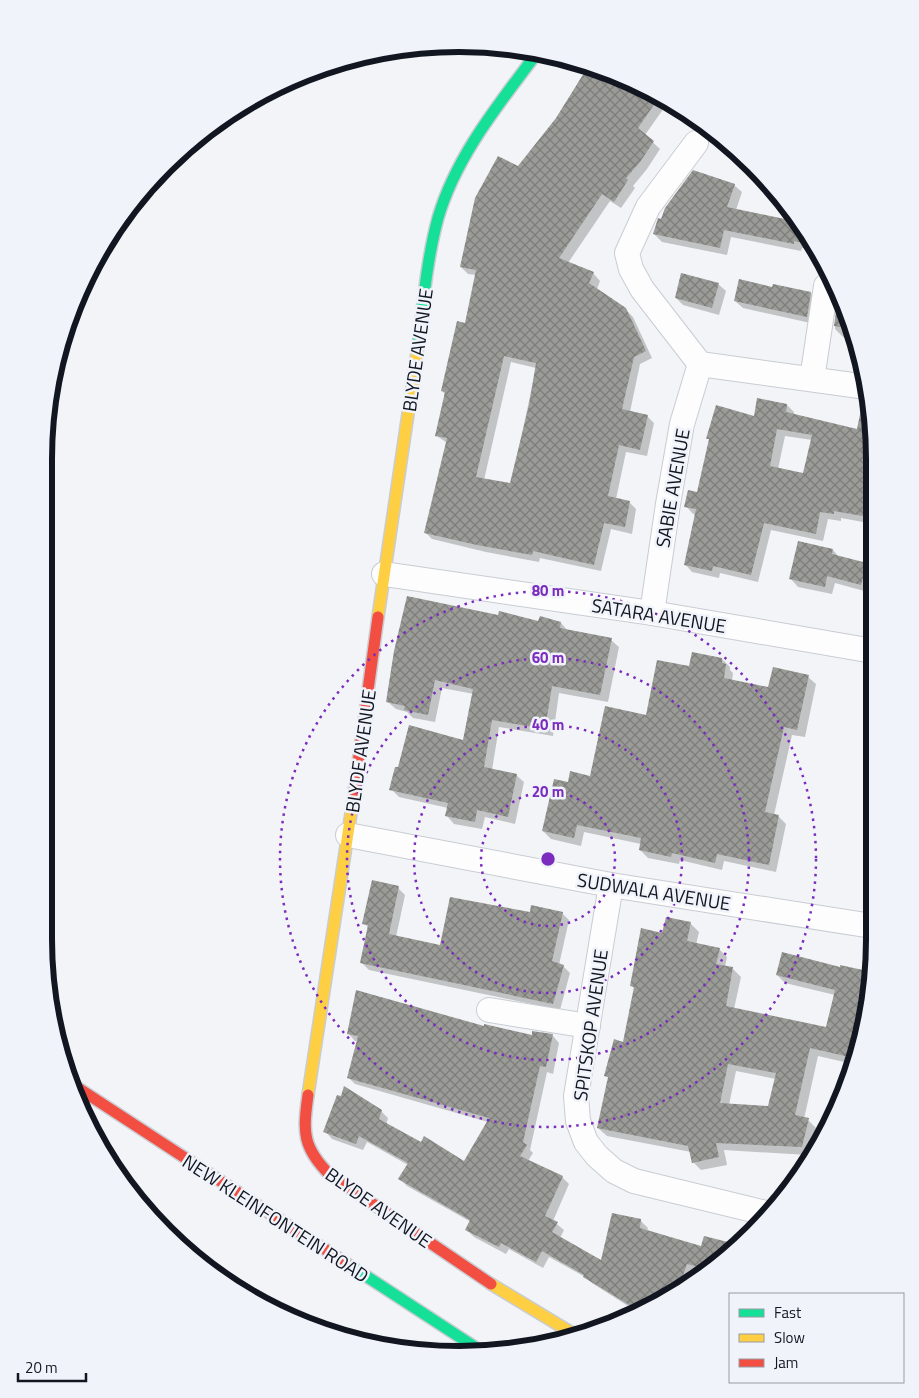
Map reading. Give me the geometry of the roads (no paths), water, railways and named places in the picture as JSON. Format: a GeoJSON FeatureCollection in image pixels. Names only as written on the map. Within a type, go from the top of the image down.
{"type":"FeatureCollection","features":[{"type":"Feature","properties":{"kind":"street","name":"BLYDE AVENUE"},"geometry":{"type":"LineString","coordinates":[[533,59],[484,126],[452,185],[439,216],[431,254],[384,574],[348,835],[305,1114],[305,1130],[309,1148],[316,1161],[330,1175],[510,1297],[568,1331]]}},
{"type":"Feature","properties":{"kind":"street"},"geometry":{"type":"LineString","coordinates":[[696,143],[648,207],[627,253],[631,269],[642,289],[700,364],[860,386]]}},
{"type":"Feature","properties":{"kind":"street"},"geometry":{"type":"LineString","coordinates":[[812,379],[826,286]]}},
{"type":"Feature","properties":{"kind":"street","name":"SABIE AVENUE"},"geometry":{"type":"LineString","coordinates":[[652,613],[682,424],[700,364]]}},
{"type":"Feature","properties":{"kind":"street","name":"SATARA AVENUE"},"geometry":{"type":"LineString","coordinates":[[384,574],[652,613],[866,650]]}},
{"type":"Feature","properties":{"kind":"street","name":"SUDWALA AVENUE"},"geometry":{"type":"LineString","coordinates":[[348,835],[611,885],[866,925]]}},
{"type":"Feature","properties":{"kind":"street","name":"SPITSKOP AVENUE"},"geometry":{"type":"LineString","coordinates":[[611,885],[576,1096],[578,1121],[586,1142],[597,1156],[614,1171],[634,1181],[761,1212]]}},
{"type":"Feature","properties":{"kind":"street"},"geometry":{"type":"LineString","coordinates":[[490,1010],[588,1026]]}},
{"type":"Feature","properties":{"kind":"street","name":"NEW KLEINFONTEIN ROAD"},"geometry":{"type":"LineString","coordinates":[[82,1090],[473,1346]]}}]}
